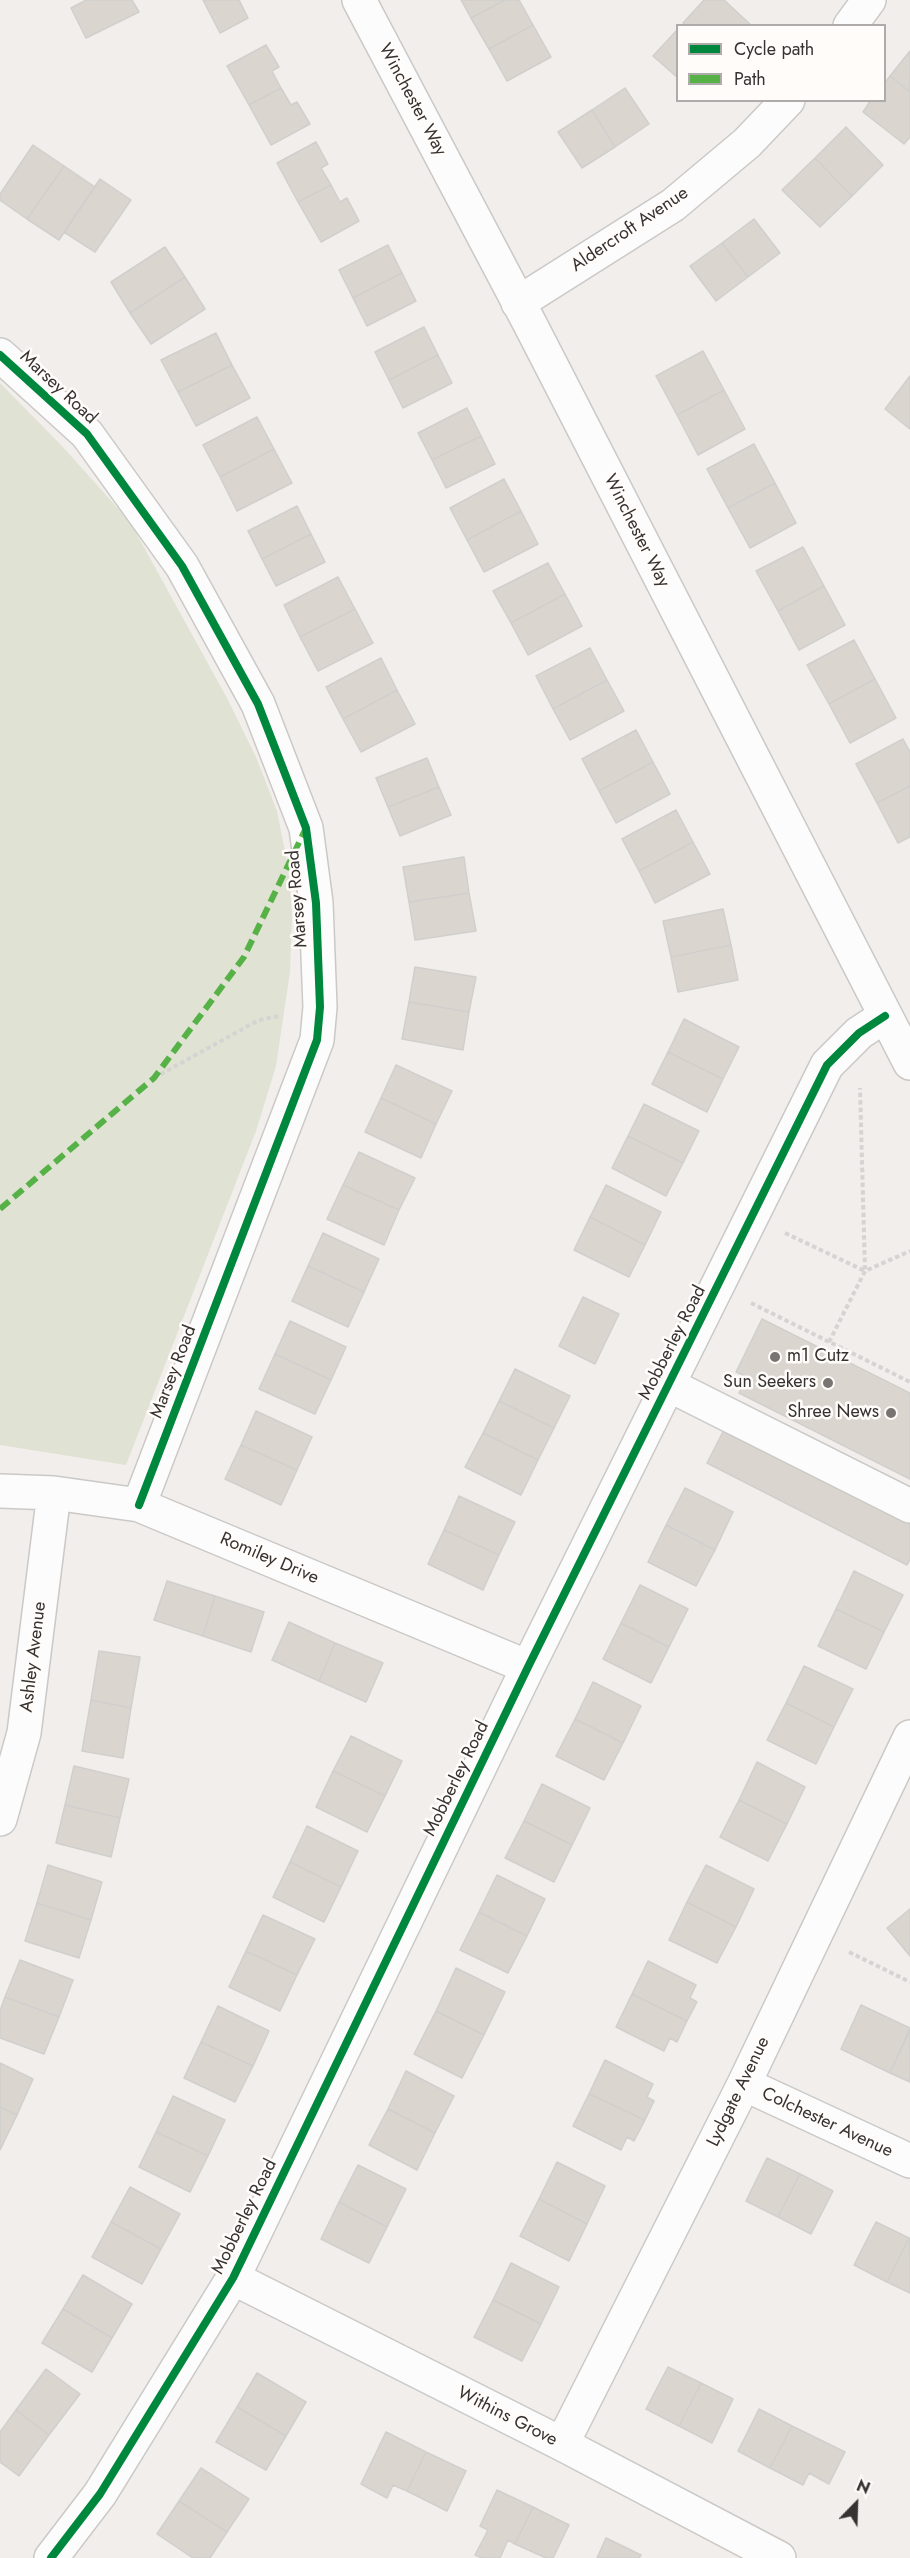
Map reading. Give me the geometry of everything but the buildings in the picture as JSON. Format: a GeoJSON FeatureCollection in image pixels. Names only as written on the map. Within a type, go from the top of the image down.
{"type":"FeatureCollection","features":[{"type":"Feature","properties":{"kind":"street","name":"Winchester Way"},"geometry":{"type":"LineString","coordinates":[[359,0],[518,303],[872,1025],[910,1063]]}},
{"type":"Feature","properties":{"kind":"street"},"geometry":{"type":"LineString","coordinates":[[851,24],[869,0]]}},
{"type":"Feature","properties":{"kind":"street","name":"Aldercroft Avenue"},"geometry":{"type":"LineString","coordinates":[[518,303],[673,205],[747,143],[786,102]]}},
{"type":"Feature","properties":{"kind":"street","name":"Marsey Road"},"geometry":{"type":"LineString","coordinates":[[0,355],[87,434],[182,566],[258,704],[306,828],[316,903],[320,1007],[317,1040],[139,1505]]}},
{"type":"Feature","properties":{"kind":"street","name":"Mobberley Road"},"geometry":{"type":"LineString","coordinates":[[51,2558],[100,2494],[233,2278],[528,1667],[826,1065],[872,1025]]}},
{"type":"Feature","properties":{"kind":"street"},"geometry":{"type":"LineString","coordinates":[[669,1385],[910,1506]]}},
{"type":"Feature","properties":{"kind":"street","name":"Romiley Drive"},"geometry":{"type":"LineString","coordinates":[[0,1491],[54,1493],[139,1505],[528,1667]]}},
{"type":"Feature","properties":{"kind":"street","name":"Ashley Avenue"},"geometry":{"type":"LineString","coordinates":[[0,1819],[24,1733],[54,1493]]}},
{"type":"Feature","properties":{"kind":"street","name":"Lydgate Avenue"},"geometry":{"type":"LineString","coordinates":[[562,2444],[744,2084],[910,1737]]}},
{"type":"Feature","properties":{"kind":"street","name":"Colchester Avenue"},"geometry":{"type":"LineString","coordinates":[[744,2084],[910,2161]]}},
{"type":"Feature","properties":{"kind":"street","name":"Withins Grove"},"geometry":{"type":"LineString","coordinates":[[233,2278],[562,2444],[779,2558]]}},
{"type":"Feature","properties":{"kind":"path"},"geometry":{"type":"LineString","coordinates":[[154,1078],[260,1020],[320,1007]]}},
{"type":"Feature","properties":{"kind":"path"},"geometry":{"type":"LineString","coordinates":[[829,1342],[865,1271],[872,1025]]}},
{"type":"Feature","properties":{"kind":"path"},"geometry":{"type":"LineString","coordinates":[[752,1218],[865,1271],[910,1251]]}},
{"type":"Feature","properties":{"kind":"path"},"geometry":{"type":"LineString","coordinates":[[718,1287],[910,1382]]}},
{"type":"Feature","properties":{"kind":"path"},"geometry":{"type":"LineString","coordinates":[[816,1936],[910,1982]]}},
{"type":"Feature","properties":{"kind":"shaded area"},"geometry":{"type":"Polygon","coordinates":[[[0,383],[62,446],[130,522],[227,698],[256,757],[277,811],[288,866],[292,914],[290,972],[276,1066],[256,1131],[126,1465],[0,1445],[0,383]]]}},
{"type":"Feature","properties":{"kind":"marked path"},"geometry":{"type":"LineString","coordinates":[[0,1209],[154,1078],[244,957],[305,830]]}},
{"type":"Feature","properties":{"kind":"cycle path"},"geometry":{"type":"LineString","coordinates":[[0,355],[87,434],[182,566],[258,704],[306,828],[316,903],[320,1007],[317,1040],[139,1505]]}},
{"type":"Feature","properties":{"kind":"cycle path"},"geometry":{"type":"LineString","coordinates":[[51,2558],[100,2494],[233,2278],[528,1667],[827,1065],[859,1033],[885,1016]]}},
{"type":"Feature","properties":{"kind":"place","name":"m1 Cutz"},"geometry":{"type":"Point","coordinates":[775,1357]}},
{"type":"Feature","properties":{"kind":"place","name":"Sun Seekers"},"geometry":{"type":"Point","coordinates":[828,1383]}},
{"type":"Feature","properties":{"kind":"place","name":"Shree News"},"geometry":{"type":"Point","coordinates":[891,1413]}}]}
